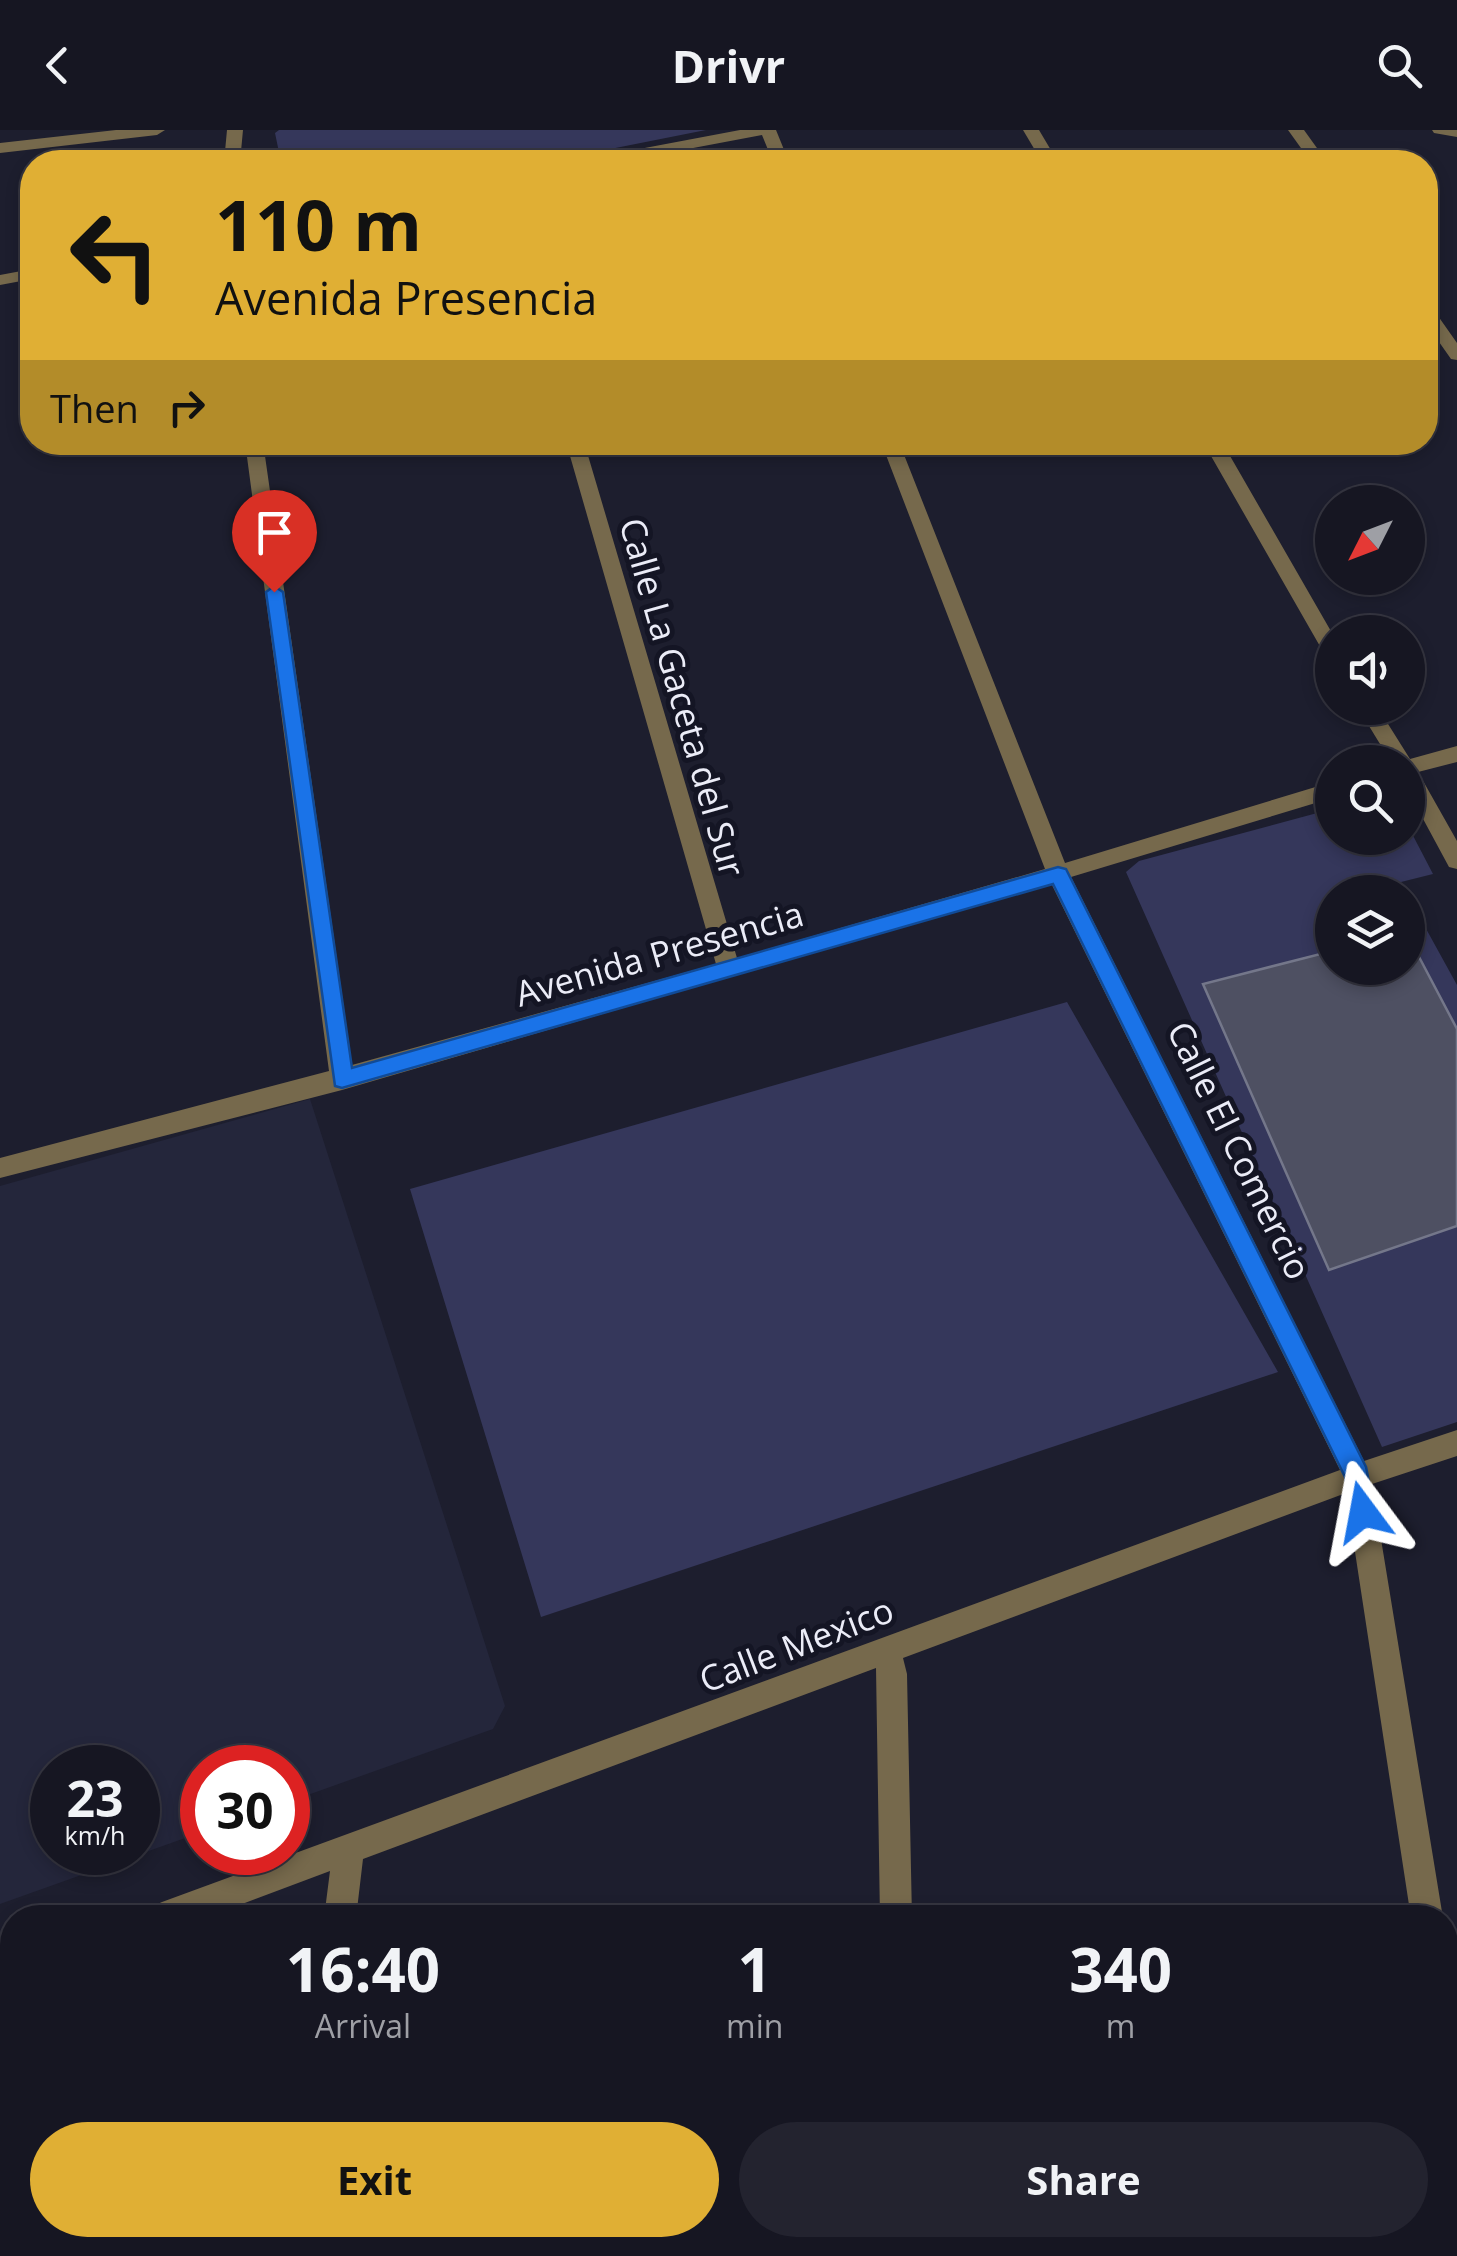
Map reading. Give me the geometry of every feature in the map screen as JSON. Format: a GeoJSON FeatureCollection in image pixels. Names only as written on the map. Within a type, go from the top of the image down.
{"type":"FeatureCollection","features":[{"type":"Feature","properties":{"kind":"street"},"geometry":{"type":"LineString","coordinates":[[0,148],[157,130]]}},
{"type":"Feature","properties":{"kind":"street"},"geometry":{"type":"LineString","coordinates":[[660,150],[766,130]]}},
{"type":"Feature","properties":{"kind":"street"},"geometry":{"type":"LineString","coordinates":[[1440,130],[1457,132]]}},
{"type":"Feature","properties":{"kind":"street"},"geometry":{"type":"LineString","coordinates":[[1438,328],[1457,355]]}},
{"type":"Feature","properties":{"kind":"street"},"geometry":{"type":"LineString","coordinates":[[256,455],[342,1080]]}},
{"type":"Feature","properties":{"kind":"street","name":"Calle La Gaceta del Sur"},"geometry":{"type":"LineString","coordinates":[[579,455],[728,969]]}},
{"type":"Feature","properties":{"kind":"street","name":"Calle El Comercio"},"geometry":{"type":"LineString","coordinates":[[895,455],[1058,874],[1357,1476],[1425,1905]]}},
{"type":"Feature","properties":{"kind":"street"},"geometry":{"type":"LineString","coordinates":[[1220,455],[1315,621]]}},
{"type":"Feature","properties":{"kind":"street"},"geometry":{"type":"LineString","coordinates":[[1425,764],[1457,754]]}},
{"type":"Feature","properties":{"kind":"street","name":"Avenida Presencia"},"geometry":{"type":"LineString","coordinates":[[0,1168],[342,1080],[1058,874],[1315,795]]}},
{"type":"Feature","properties":{"kind":"street"},"geometry":{"type":"LineString","coordinates":[[1425,802],[1457,861]]}},
{"type":"Feature","properties":{"kind":"street","name":"Calle Mexico"},"geometry":{"type":"LineString","coordinates":[[199,1905],[1357,1476],[1457,1443]]}},
{"type":"Feature","properties":{"kind":"street"},"geometry":{"type":"LineString","coordinates":[[886,1650],[892,1674],[896,1905]]}},
{"type":"Feature","properties":{"kind":"street"},"geometry":{"type":"LineString","coordinates":[[342,1905],[348,1852]]}},
{"type":"Feature","properties":{"kind":"shaded area"},"geometry":{"type":"Polygon","coordinates":[[[706,130],[605,150],[279,150],[275,133],[706,130]]]}},
{"type":"Feature","properties":{"kind":"shaded area"},"geometry":{"type":"Polygon","coordinates":[[[1315,814],[1315,855],[1423,855],[1433,874],[1315,875],[1315,985],[1425,985],[1425,927],[1457,985],[1457,1422],[1382,1447],[1126,872],[1139,861],[1315,814]]]}},
{"type":"Feature","properties":{"kind":"shaded area"},"geometry":{"type":"Polygon","coordinates":[[[1067,1002],[1278,1372],[541,1617],[410,1189],[1067,1002]]]}},
{"type":"Feature","properties":{"kind":"shaded area"},"geometry":{"type":"Polygon","coordinates":[[[310,1099],[505,1706],[493,1729],[310,1794],[310,1745],[180,1745],[180,1840],[160,1847],[160,1745],[30,1745],[30,1875],[81,1875],[0,1904],[0,1186],[310,1099]]]}},
{"type":"Feature","properties":{"kind":"building"},"geometry":{"type":"Polygon","coordinates":[[[1315,955],[1315,985],[1425,985],[1425,968],[1457,1029],[1457,1226],[1329,1270],[1203,984],[1315,955]]]}},
{"type":"Feature","properties":{"kind":"route"},"geometry":{"type":"LineString","coordinates":[[274,592],[342,1080],[1058,874],[1357,1476],[1363,1512]]}}]}
